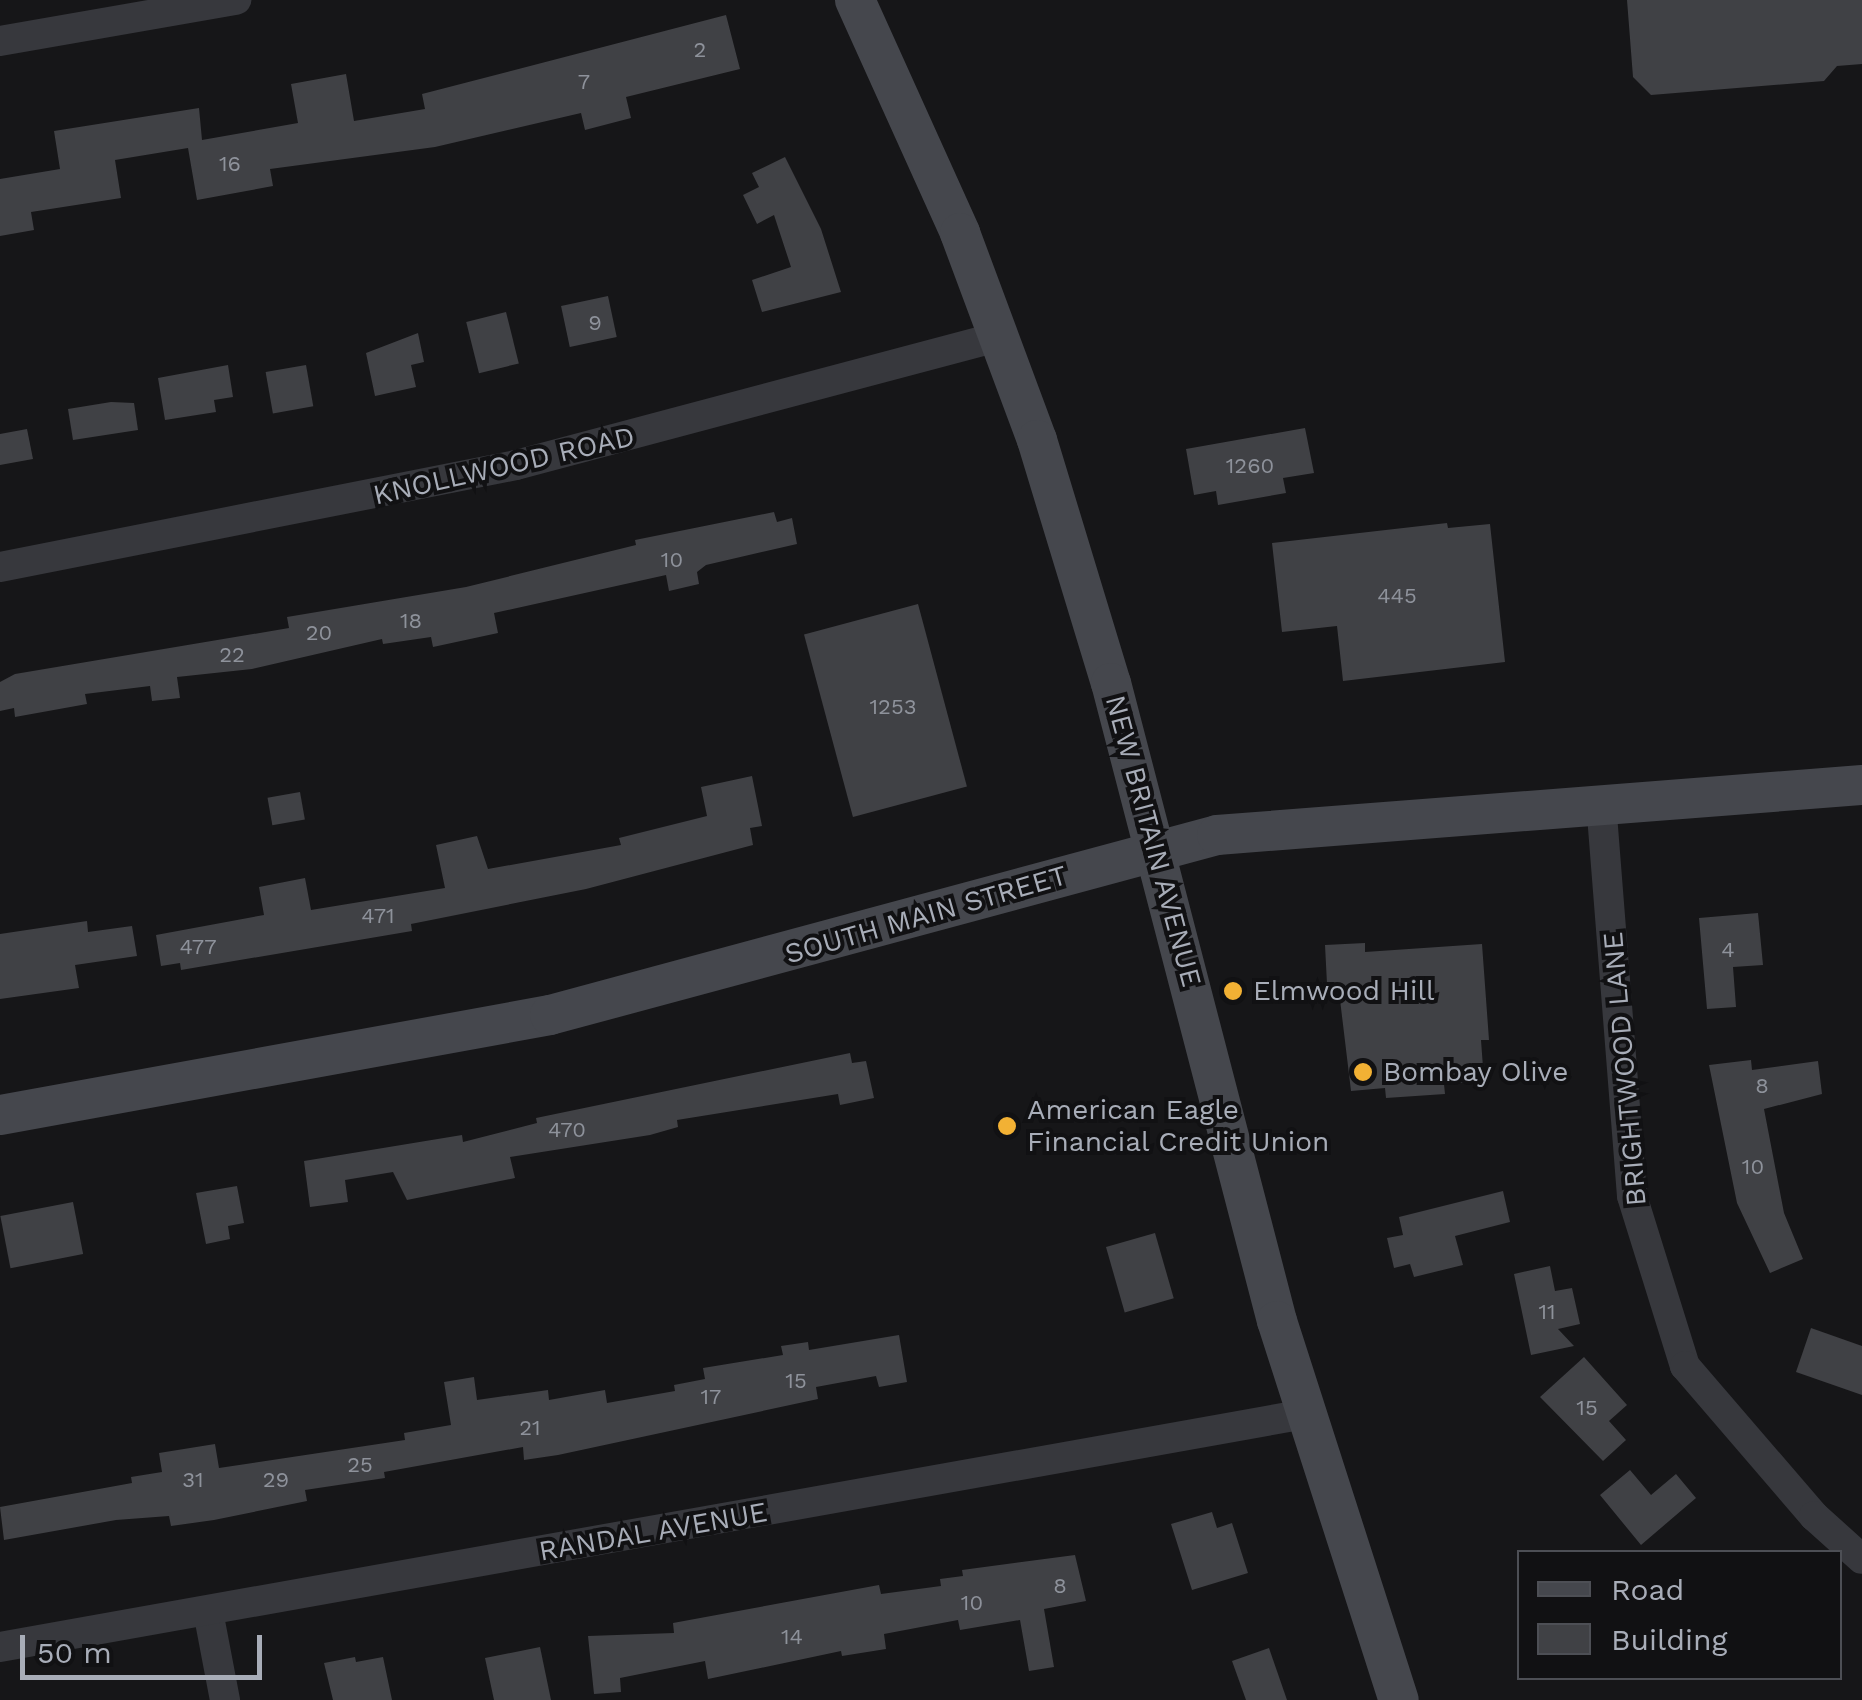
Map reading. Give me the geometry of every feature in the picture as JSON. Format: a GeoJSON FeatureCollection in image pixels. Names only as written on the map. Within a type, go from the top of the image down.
{"type":"FeatureCollection","features":[{"type":"Feature","properties":{"kind":"main road","name":"NEW BRITAIN AVENUE"},"geometry":{"type":"LineString","coordinates":[[856,0],[1001,336],[1075,561],[1305,1414],[1398,1700]]}},
{"type":"Feature","properties":{"kind":"main road","name":"SOUTH MAIN STREET"},"geometry":{"type":"LineString","coordinates":[[0,1115],[568,1011],[1156,850],[1268,826],[1862,785]]}},
{"type":"Feature","properties":{"kind":"street"},"geometry":{"type":"LineString","coordinates":[[0,40],[236,0]]}},
{"type":"Feature","properties":{"kind":"street","name":"KNOLLWOOD ROAD"},"geometry":{"type":"LineString","coordinates":[[0,567],[516,465],[1001,336]]}},
{"type":"Feature","properties":{"kind":"street","name":"BRIGHTWOOD LANE"},"geometry":{"type":"LineString","coordinates":[[1601,802],[1632,1196],[1684,1366],[1814,1516],[1862,1560]]}},
{"type":"Feature","properties":{"kind":"street","name":"RANDAL AVENUE"},"geometry":{"type":"LineString","coordinates":[[0,1647],[1305,1414]]}},
{"type":"Feature","properties":{"kind":"street"},"geometry":{"type":"LineString","coordinates":[[208,1612],[225,1700]]}},
{"type":"Feature","properties":{"kind":"building"},"geometry":{"type":"Polygon","coordinates":[[[1627,0],[1862,0],[1862,64],[1837,66],[1824,81],[1651,95],[1633,77],[1627,0]]]}},
{"type":"Feature","properties":{"kind":"building"},"geometry":{"type":"Polygon","coordinates":[[[726,15],[740,69],[626,97],[631,118],[585,130],[581,113],[435,147],[270,169],[273,186],[197,200],[188,148],[115,160],[121,198],[31,212],[34,230],[0,236],[0,179],[60,169],[54,131],[199,108],[202,140],[298,123],[291,84],[346,74],[354,121],[425,109],[422,94],[726,15]]]}},
{"type":"Feature","properties":{"kind":"building"},"geometry":{"type":"Polygon","coordinates":[[[785,157],[821,229],[841,292],[762,312],[752,280],[791,267],[774,215],[757,224],[743,195],[759,187],[752,173],[785,157]]]}},
{"type":"Feature","properties":{"kind":"building"},"geometry":{"type":"Polygon","coordinates":[[[608,296],[617,337],[570,347],[561,306],[608,296]]]}},
{"type":"Feature","properties":{"kind":"building"},"geometry":{"type":"Polygon","coordinates":[[[506,312],[519,363],[479,373],[466,322],[506,312]]]}},
{"type":"Feature","properties":{"kind":"building"},"geometry":{"type":"Polygon","coordinates":[[[418,333],[424,362],[411,365],[416,387],[375,396],[366,353],[418,333]]]}},
{"type":"Feature","properties":{"kind":"building"},"geometry":{"type":"Polygon","coordinates":[[[228,365],[233,397],[214,400],[216,412],[165,420],[158,378],[228,365]]]}},
{"type":"Feature","properties":{"kind":"building"},"geometry":{"type":"Polygon","coordinates":[[[306,365],[313,406],[273,413],[266,372],[306,365]]]}},
{"type":"Feature","properties":{"kind":"building"},"geometry":{"type":"Polygon","coordinates":[[[111,402],[134,403],[138,430],[73,440],[68,409],[111,402]]]}},
{"type":"Feature","properties":{"kind":"building"},"geometry":{"type":"Polygon","coordinates":[[[1305,428],[1314,473],[1283,478],[1286,493],[1218,505],[1216,491],[1194,495],[1186,449],[1305,428]]]}},
{"type":"Feature","properties":{"kind":"building"},"geometry":{"type":"Polygon","coordinates":[[[27,429],[33,459],[0,465],[0,434],[27,429]]]}},
{"type":"Feature","properties":{"kind":"building"},"geometry":{"type":"Polygon","coordinates":[[[774,512],[777,522],[792,518],[797,544],[706,565],[697,572],[699,584],[669,591],[666,575],[494,613],[498,633],[433,647],[431,637],[383,644],[382,639],[252,669],[177,677],[180,698],[152,701],[150,686],[85,694],[87,704],[15,717],[14,708],[0,711],[0,682],[15,674],[289,628],[287,617],[466,587],[636,545],[635,540],[774,512]]]}},
{"type":"Feature","properties":{"kind":"building"},"geometry":{"type":"Polygon","coordinates":[[[1447,523],[1448,528],[1490,524],[1505,662],[1343,681],[1337,626],[1282,632],[1272,543],[1447,523]]]}},
{"type":"Feature","properties":{"kind":"building"},"geometry":{"type":"Polygon","coordinates":[[[918,604],[967,787],[853,817],[804,635],[918,604]]]}},
{"type":"Feature","properties":{"kind":"building"},"geometry":{"type":"Polygon","coordinates":[[[752,776],[762,826],[750,828],[753,845],[586,889],[411,924],[412,931],[181,970],[180,963],[161,966],[156,935],[264,915],[259,887],[305,878],[311,910],[445,888],[436,845],[477,836],[488,869],[621,845],[619,838],[707,816],[701,787],[752,776]]]}},
{"type":"Feature","properties":{"kind":"building"},"geometry":{"type":"Polygon","coordinates":[[[300,792],[305,820],[272,825],[268,798],[300,792]]]}},
{"type":"Feature","properties":{"kind":"building"},"geometry":{"type":"Polygon","coordinates":[[[1758,913],[1763,965],[1733,967],[1736,1007],[1707,1009],[1699,918],[1758,913]]]}},
{"type":"Feature","properties":{"kind":"building"},"geometry":{"type":"Polygon","coordinates":[[[87,921],[88,932],[132,926],[137,956],[75,965],[79,988],[0,999],[0,934],[87,921]]]}},
{"type":"Feature","properties":{"kind":"building"},"geometry":{"type":"Polygon","coordinates":[[[1365,943],[1365,952],[1482,944],[1489,1040],[1481,1040],[1484,1081],[1444,1084],[1445,1094],[1386,1098],[1385,1088],[1351,1091],[1338,983],[1327,984],[1325,945],[1365,943]]]}},
{"type":"Feature","properties":{"kind":"building"},"geometry":{"type":"Polygon","coordinates":[[[850,1053],[852,1063],[866,1061],[874,1098],[840,1105],[838,1094],[677,1120],[678,1127],[650,1135],[510,1157],[515,1178],[407,1200],[393,1172],[345,1180],[348,1202],[310,1207],[304,1161],[462,1135],[463,1142],[537,1123],[536,1118],[850,1053]]]}},
{"type":"Feature","properties":{"kind":"building"},"geometry":{"type":"Polygon","coordinates":[[[1751,1060],[1752,1070],[1818,1061],[1822,1094],[1764,1109],[1784,1213],[1803,1259],[1770,1273],[1737,1203],[1709,1065],[1751,1060]]]}},
{"type":"Feature","properties":{"kind":"building"},"geometry":{"type":"Polygon","coordinates":[[[237,1186],[244,1223],[228,1226],[230,1239],[206,1244],[196,1193],[237,1186]]]}},
{"type":"Feature","properties":{"kind":"building"},"geometry":{"type":"Polygon","coordinates":[[[1503,1191],[1510,1222],[1455,1236],[1463,1265],[1414,1277],[1410,1264],[1394,1268],[1387,1238],[1403,1235],[1399,1217],[1503,1191]]]}},
{"type":"Feature","properties":{"kind":"building"},"geometry":{"type":"Polygon","coordinates":[[[73,1202],[83,1254],[10,1268],[0,1216],[73,1202]]]}},
{"type":"Feature","properties":{"kind":"building"},"geometry":{"type":"Polygon","coordinates":[[[1155,1233],[1174,1298],[1125,1312],[1106,1247],[1155,1233]]]}},
{"type":"Feature","properties":{"kind":"building"},"geometry":{"type":"Polygon","coordinates":[[[1550,1266],[1555,1291],[1572,1288],[1580,1324],[1558,1329],[1574,1346],[1531,1355],[1514,1274],[1550,1266]]]}},
{"type":"Feature","properties":{"kind":"building"},"geometry":{"type":"Polygon","coordinates":[[[1811,1328],[1862,1346],[1862,1395],[1796,1372],[1811,1328]]]}},
{"type":"Feature","properties":{"kind":"building"},"geometry":{"type":"Polygon","coordinates":[[[899,1335],[907,1382],[879,1387],[876,1376],[816,1387],[818,1399],[558,1455],[524,1460],[523,1447],[384,1472],[385,1478],[305,1490],[307,1501],[214,1520],[171,1526],[169,1516],[116,1520],[4,1540],[0,1507],[132,1483],[131,1477],[162,1472],[159,1453],[215,1444],[219,1468],[405,1440],[404,1433],[451,1425],[444,1382],[474,1377],[477,1400],[548,1390],[549,1400],[605,1390],[607,1403],[675,1391],[674,1385],[705,1379],[703,1368],[783,1355],[781,1346],[808,1342],[809,1350],[899,1335]]]}},
{"type":"Feature","properties":{"kind":"building"},"geometry":{"type":"Polygon","coordinates":[[[1584,1357],[1627,1405],[1609,1421],[1626,1440],[1603,1461],[1540,1397],[1584,1357]]]}},
{"type":"Feature","properties":{"kind":"building"},"geometry":{"type":"Polygon","coordinates":[[[1630,1470],[1651,1495],[1676,1474],[1696,1498],[1641,1545],[1600,1495],[1630,1470]]]}},
{"type":"Feature","properties":{"kind":"building"},"geometry":{"type":"Polygon","coordinates":[[[1212,1512],[1217,1528],[1232,1523],[1248,1573],[1192,1590],[1171,1524],[1212,1512]]]}},
{"type":"Feature","properties":{"kind":"building"},"geometry":{"type":"Polygon","coordinates":[[[1075,1555],[1086,1601],[1044,1609],[1054,1667],[1029,1671],[1020,1620],[960,1630],[958,1620],[884,1634],[886,1649],[842,1656],[841,1651],[708,1679],[705,1661],[620,1678],[621,1692],[594,1694],[588,1636],[674,1633],[673,1623],[879,1585],[881,1594],[941,1586],[940,1579],[963,1576],[962,1570],[1075,1555]]]}},
{"type":"Feature","properties":{"kind":"building"},"geometry":{"type":"Polygon","coordinates":[[[540,1647],[551,1700],[494,1700],[485,1658],[540,1647]]]}},
{"type":"Feature","properties":{"kind":"building"},"geometry":{"type":"Polygon","coordinates":[[[1269,1648],[1287,1700],[1246,1700],[1232,1661],[1269,1648]]]}},
{"type":"Feature","properties":{"kind":"building"},"geometry":{"type":"Polygon","coordinates":[[[355,1657],[356,1662],[383,1657],[392,1700],[333,1700],[324,1663],[355,1657]]]}},
{"type":"Feature","properties":{"kind":"place","name":"Elmwood Hill"},"geometry":{"type":"Point","coordinates":[1233,991]}},
{"type":"Feature","properties":{"kind":"place","name":"Bombay Olive"},"geometry":{"type":"Point","coordinates":[1363,1072]}},
{"type":"Feature","properties":{"kind":"place","name":"American Eagle Financial Credit Union"},"geometry":{"type":"Point","coordinates":[1007,1126]}}]}
